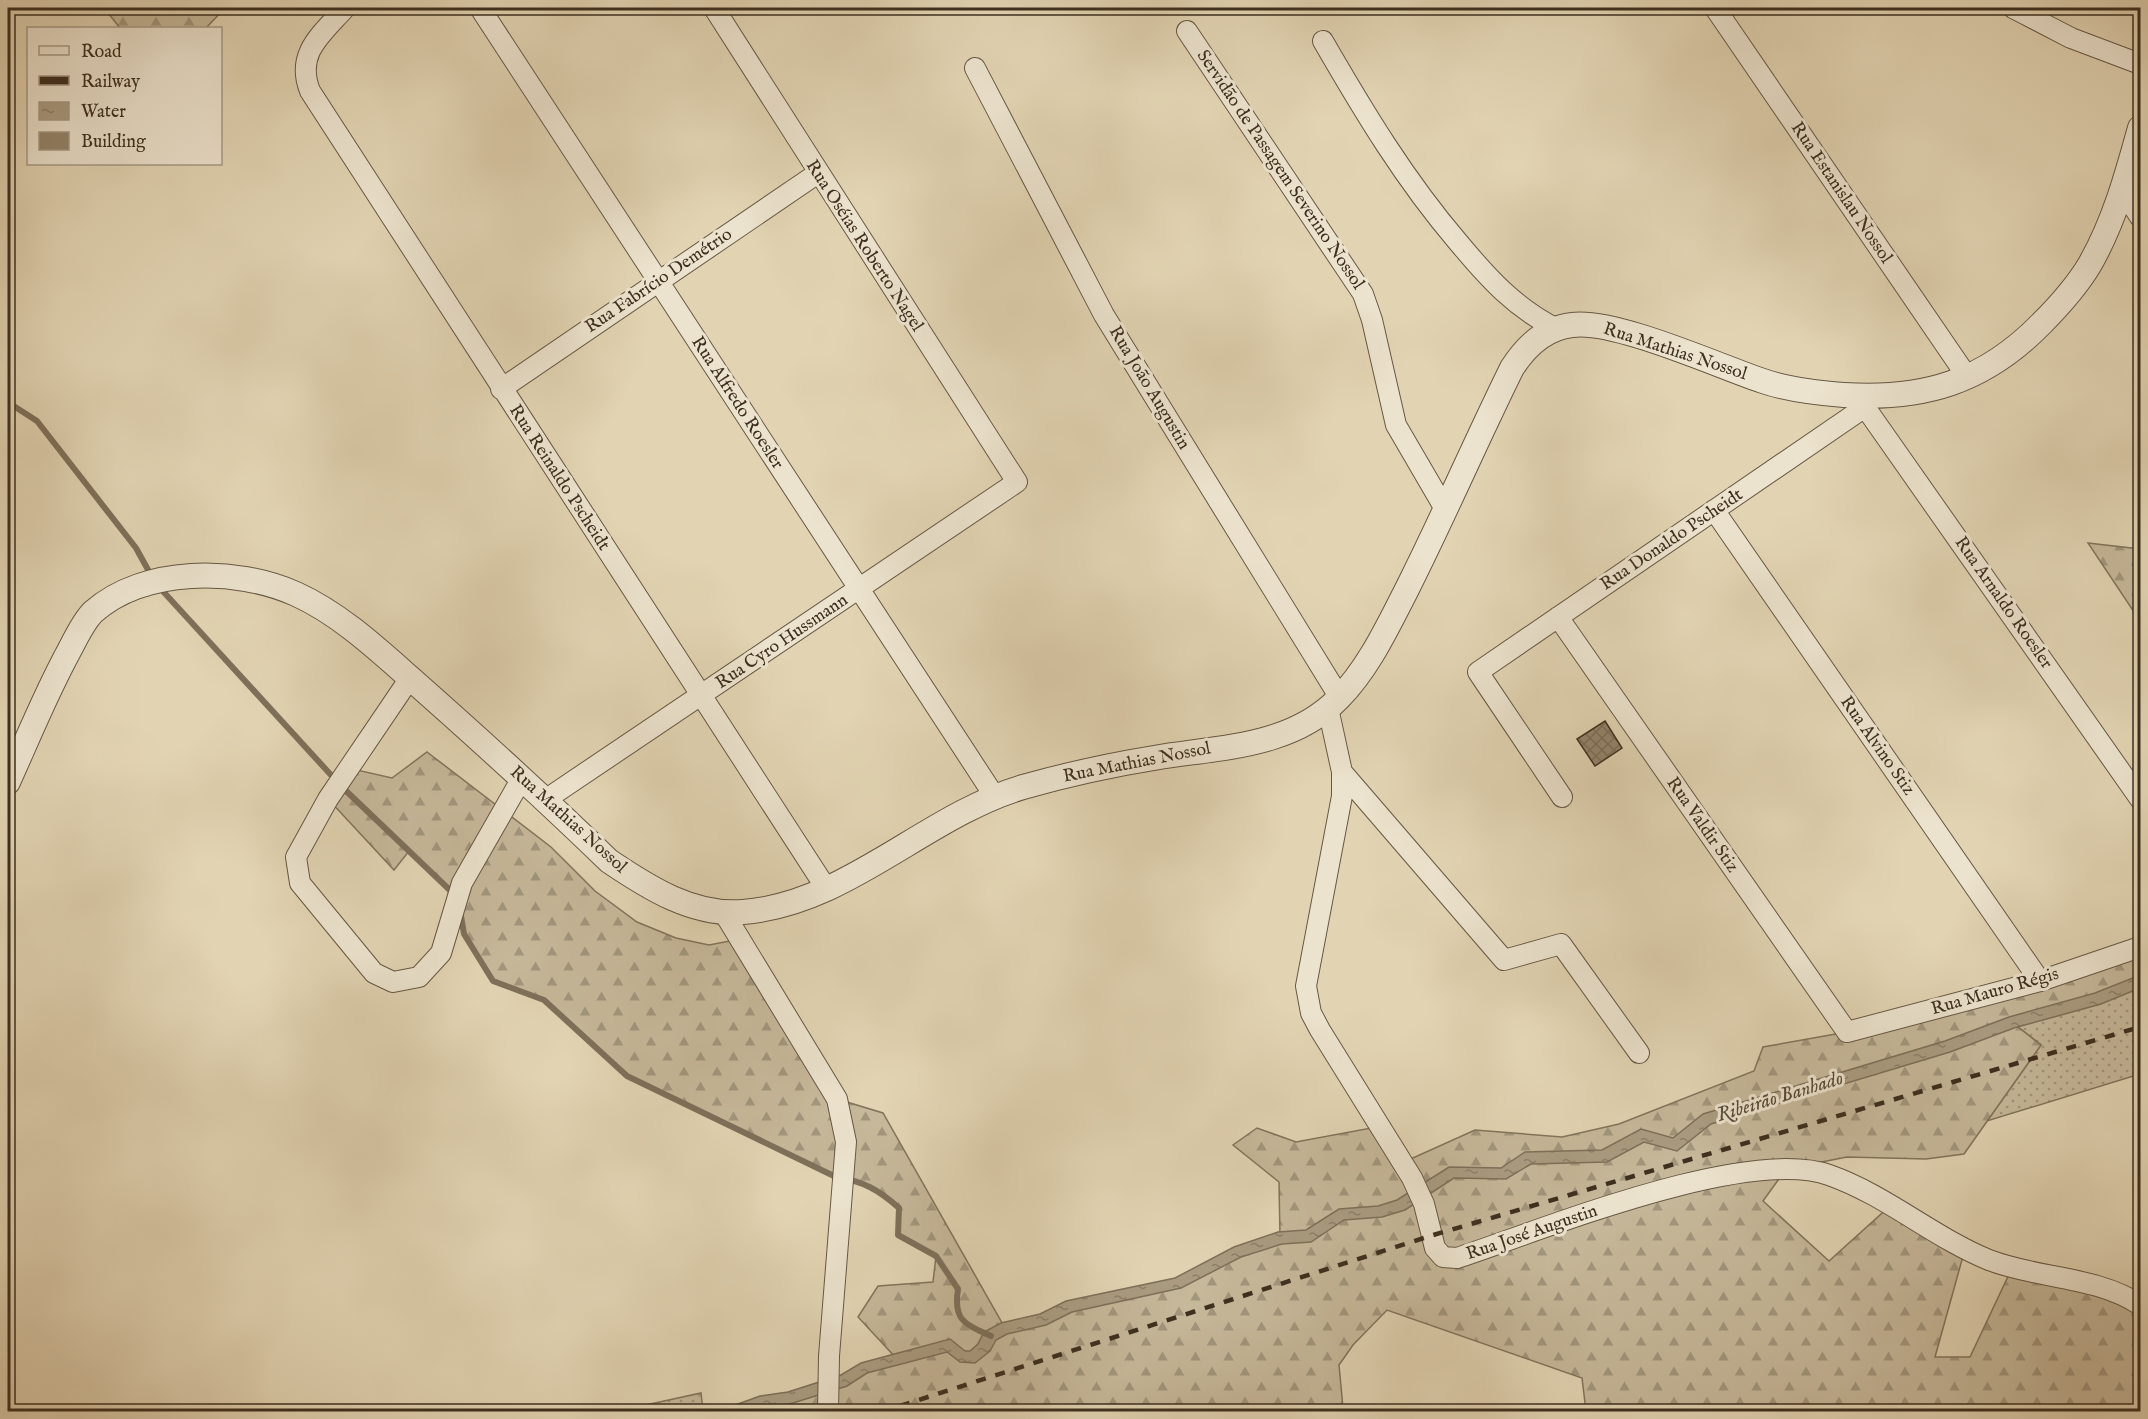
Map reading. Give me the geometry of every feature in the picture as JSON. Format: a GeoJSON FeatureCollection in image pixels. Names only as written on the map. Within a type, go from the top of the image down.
{"type":"FeatureCollection","features":[{"type":"Feature","properties":{"kind":"street","name":"Rua Reinaldo Pscheidt"},"geometry":{"type":"LineString","coordinates":[[345,8],[309,50],[304,64],[304,78],[310,91],[826,888]]}},
{"type":"Feature","properties":{"kind":"street","name":"Rua Alfredo Roesler"},"geometry":{"type":"LineString","coordinates":[[480,8],[995,797]]}},
{"type":"Feature","properties":{"kind":"street","name":"Rua Oséias Roberto Nagel"},"geometry":{"type":"LineString","coordinates":[[714,8],[1017,482]]}},
{"type":"Feature","properties":{"kind":"street","name":"Rua Estanislau Nossol"},"geometry":{"type":"LineString","coordinates":[[1715,8],[1968,378]]}},
{"type":"Feature","properties":{"kind":"street"},"geometry":{"type":"LineString","coordinates":[[2013,8],[2062,34],[2140,64]]}},
{"type":"Feature","properties":{"kind":"street","name":"Servidão de Passagem Severino Nossol"},"geometry":{"type":"LineString","coordinates":[[1187,31],[1363,294],[1372,320],[1396,425],[1445,509]]}},
{"type":"Feature","properties":{"kind":"street"},"geometry":{"type":"LineString","coordinates":[[1323,41],[1389,152],[1441,223],[1492,283],[1533,317],[1557,328]]}},
{"type":"Feature","properties":{"kind":"street","name":"Rua João Augustin"},"geometry":{"type":"LineString","coordinates":[[975,68],[1104,315],[1334,703]]}},
{"type":"Feature","properties":{"kind":"street","name":"Rua Mathias Nossol"},"geometry":{"type":"LineString","coordinates":[[8,782],[36,715],[92,614],[131,587],[156,579],[180,577],[249,579],[295,593],[345,624],[410,678],[522,778],[609,861],[635,879],[680,902],[724,913],[776,907],[826,888],[995,797],[1040,782],[1126,763],[1259,742],[1290,732],[1334,703],[1354,682],[1392,617],[1512,368],[1530,344],[1557,328],[1572,325],[1602,326],[1766,382],[1864,402],[1924,392],[1968,378],[2027,339],[2075,286],[2105,233],[2122,190],[2140,128]]}},
{"type":"Feature","properties":{"kind":"street","name":"Rua Fabrício Demétrio"},"geometry":{"type":"LineString","coordinates":[[501,389],[818,174]]}},
{"type":"Feature","properties":{"kind":"street"},"geometry":{"type":"LineString","coordinates":[[2122,190],[2140,217]]}},
{"type":"Feature","properties":{"kind":"street","name":"Rua Donaldo Pscheidt"},"geometry":{"type":"LineString","coordinates":[[1562,797],[1478,672],[1714,510],[1864,402]]}},
{"type":"Feature","properties":{"kind":"street","name":"Rua Arnaldo Roesler"},"geometry":{"type":"LineString","coordinates":[[1864,402],[2140,799]]}},
{"type":"Feature","properties":{"kind":"street","name":"Rua Cyro Hussmann"},"geometry":{"type":"LineString","coordinates":[[545,800],[1017,482]]}},
{"type":"Feature","properties":{"kind":"street","name":"Rua Alvino Stiz"},"geometry":{"type":"LineString","coordinates":[[1714,510],[2040,981]]}},
{"type":"Feature","properties":{"kind":"street","name":"Rua Valdir Stiz"},"geometry":{"type":"LineString","coordinates":[[1558,617],[1847,1032]]}},
{"type":"Feature","properties":{"kind":"street"},"geometry":{"type":"LineString","coordinates":[[410,678],[328,799],[296,857],[300,883],[374,973],[393,982],[419,977],[441,953],[462,883],[522,778]]}},
{"type":"Feature","properties":{"kind":"street","name":"Rua José Augustin"},"geometry":{"type":"LineString","coordinates":[[1334,703],[1342,772],[1339,821],[1309,968],[1307,1000],[1320,1030],[1413,1178],[1424,1204],[1435,1248],[1443,1257],[1457,1258],[1620,1203],[1707,1180],[1761,1170],[1805,1170],[1828,1175],[1859,1188],[1965,1249],[1990,1260],[2012,1268],[2113,1290],[2140,1305]]}},
{"type":"Feature","properties":{"kind":"street"},"geometry":{"type":"LineString","coordinates":[[1342,772],[1504,960],[1561,944],[1639,1053]]}},
{"type":"Feature","properties":{"kind":"street"},"geometry":{"type":"LineString","coordinates":[[724,913],[837,1099],[846,1142],[829,1356],[828,1405]]}},
{"type":"Feature","properties":{"kind":"street","name":"Rua Mauro Régis"},"geometry":{"type":"LineString","coordinates":[[1847,1032],[2040,981],[2140,947]]}},
{"type":"Feature","properties":{"kind":"green space"},"geometry":{"type":"Polygon","coordinates":[[[104,8],[225,8],[207,27],[119,27],[104,8]]]}},
{"type":"Feature","properties":{"kind":"green space"},"geometry":{"type":"Polygon","coordinates":[[[2088,543],[2140,549],[2140,621],[2088,543]]]}},
{"type":"Feature","properties":{"kind":"green space"},"geometry":{"type":"Polygon","coordinates":[[[427,752],[551,847],[595,891],[637,922],[676,938],[709,945],[740,939],[837,1099],[883,1113],[1005,1328],[1070,1306],[1179,1283],[1280,1238],[1279,1182],[1233,1145],[1257,1128],[1296,1142],[1382,1126],[1404,1162],[1475,1130],[1562,1137],[1619,1124],[1754,1071],[1763,1047],[1847,1032],[2140,947],[2140,982],[2013,1023],[2041,1045],[1964,1154],[1926,1159],[1847,1157],[1786,1169],[1763,1201],[1829,1261],[1890,1206],[1965,1249],[1935,1357],[1970,1357],[2012,1268],[2140,1305],[2140,1404],[2133,1412],[1586,1411],[1582,1378],[1387,1310],[1353,1345],[1339,1365],[1345,1411],[730,1411],[896,1358],[858,1317],[878,1286],[933,1282],[936,1256],[898,1235],[899,1208],[877,1191],[854,1181],[836,1177],[627,1076],[544,1000],[493,981],[464,934],[459,899],[409,851],[394,870],[328,799],[348,768],[392,778],[427,752]]]}},
{"type":"Feature","properties":{"kind":"green space"},"geometry":{"type":"Polygon","coordinates":[[[2140,982],[2140,1074],[1987,1121],[2041,1045],[2013,1023],[2140,982]]]}},
{"type":"Feature","properties":{"kind":"green space"},"geometry":{"type":"Polygon","coordinates":[[[701,1393],[703,1411],[626,1411],[632,1408],[701,1393]]]}},
{"type":"Feature","properties":{"kind":"water","name":"Ribeirão Banhado"},"geometry":{"type":"Polygon","coordinates":[[[2140,975],[2140,988],[2101,1004],[2014,1028],[1950,1052],[1711,1124],[1677,1151],[1644,1142],[1607,1162],[1531,1164],[1506,1179],[1454,1178],[1405,1210],[1382,1217],[1344,1220],[1311,1242],[1282,1244],[1241,1257],[1181,1288],[1072,1312],[1046,1325],[1007,1334],[996,1340],[990,1351],[975,1363],[960,1362],[947,1352],[867,1373],[847,1386],[793,1403],[750,1411],[716,1412],[760,1396],[788,1392],[841,1375],[861,1363],[950,1339],[965,1351],[970,1351],[978,1344],[984,1332],[1001,1323],[1040,1314],[1066,1301],[1175,1278],[1234,1247],[1278,1232],[1306,1230],[1339,1209],[1378,1206],[1397,1200],[1449,1167],[1501,1168],[1525,1152],[1602,1150],[1641,1129],[1673,1138],[1703,1114],[1945,1041],[2009,1017],[2095,993],[2140,975]]]}},
{"type":"Feature","properties":{"kind":"building"},"geometry":{"type":"Polygon","coordinates":[[[1605,721],[1622,748],[1595,766],[1577,739],[1605,721]]]}},
{"type":"Feature","properties":{"kind":"waterway"},"geometry":{"type":"LineString","coordinates":[[8,361],[9,403],[37,421],[136,548],[152,577]]}},
{"type":"Feature","properties":{"kind":"waterway"},"geometry":{"type":"LineString","coordinates":[[160,588],[331,775]]}},
{"type":"Feature","properties":{"kind":"waterway"},"geometry":{"type":"LineString","coordinates":[[343,788],[455,895]]}},
{"type":"Feature","properties":{"kind":"waterway"},"geometry":{"type":"LineString","coordinates":[[460,910],[464,934],[493,981],[544,1000],[627,1076],[836,1177],[870,1187],[892,1202],[899,1208],[898,1235],[936,1256],[958,1289],[959,1315],[974,1328],[991,1336]]}},
{"type":"Feature","properties":{"kind":"railway"},"geometry":{"type":"LineString","coordinates":[[881,1412],[1430,1236],[2140,1027]]}}]}
